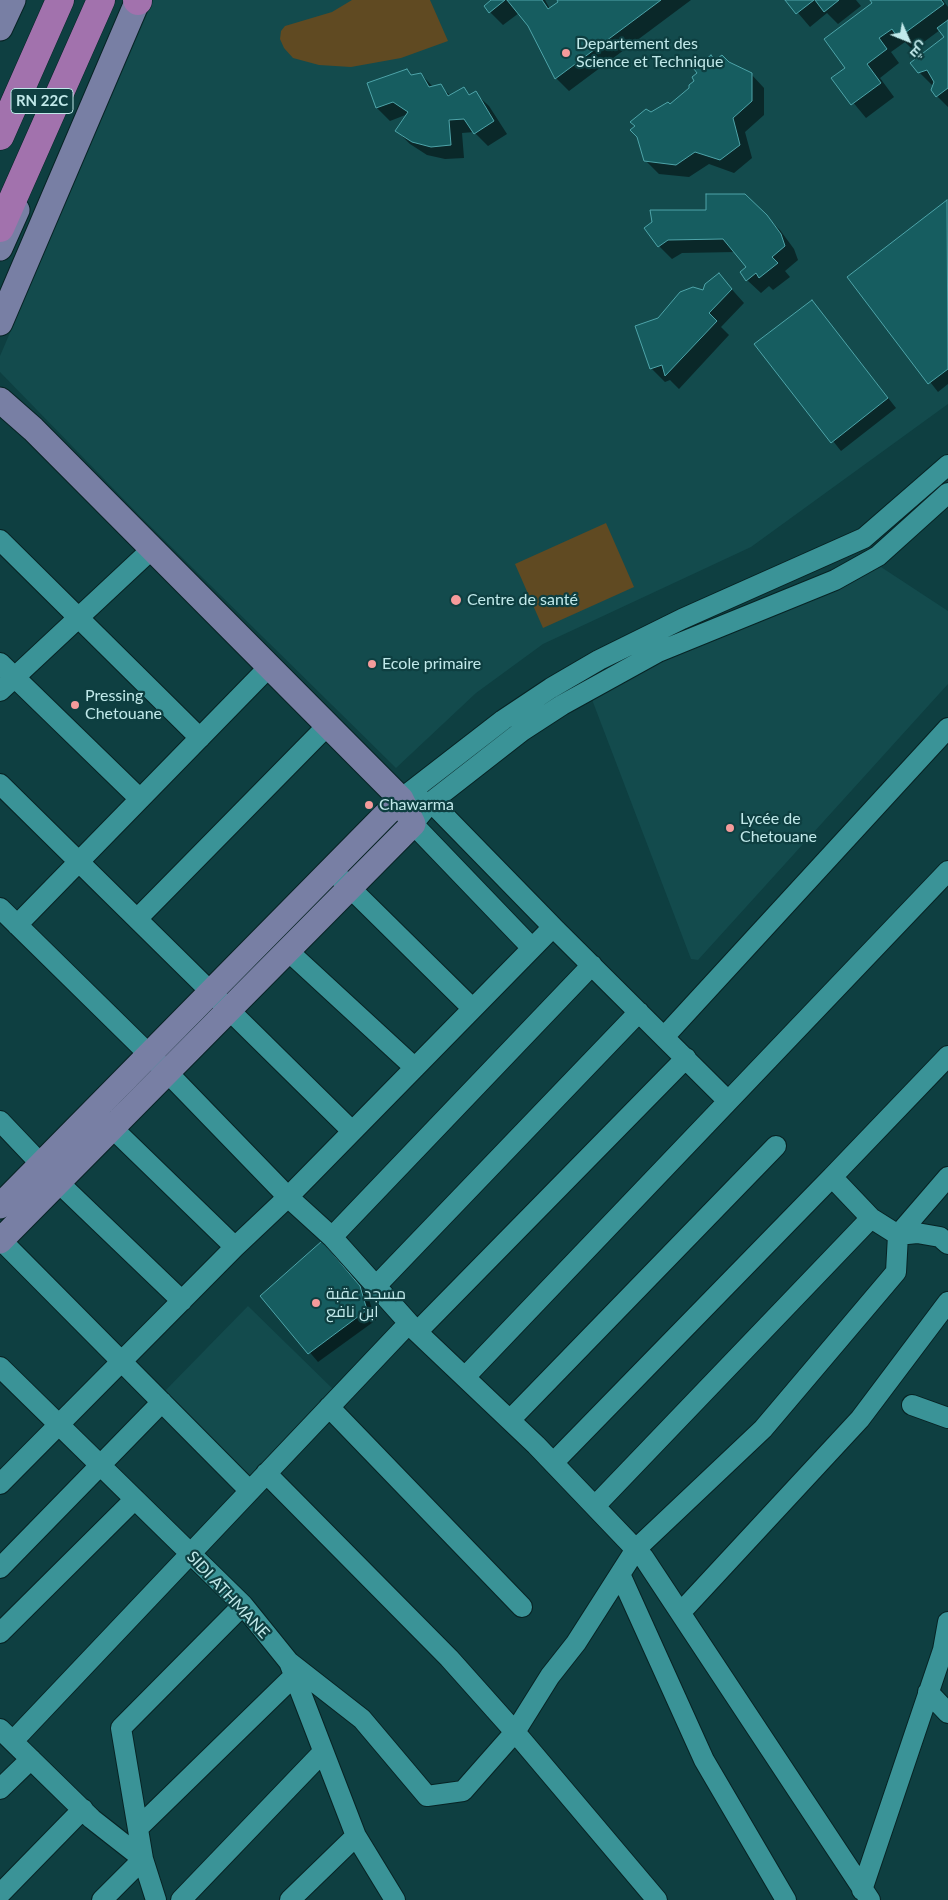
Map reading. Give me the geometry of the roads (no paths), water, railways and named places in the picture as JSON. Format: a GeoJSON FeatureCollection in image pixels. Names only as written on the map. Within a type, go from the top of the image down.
{"type":"FeatureCollection","features":[{"type":"Feature","properties":{"kind":"highway"},"geometry":{"type":"LineString","coordinates":[[0,93],[41,0]]}},
{"type":"Feature","properties":{"kind":"highway"},"geometry":{"type":"LineString","coordinates":[[0,228],[88,2]]}},
{"type":"Feature","properties":{"kind":"highway","name":"RN 22C"},"geometry":{"type":"LineString","coordinates":[[0,136],[88,2]]}},
{"type":"Feature","properties":{"kind":"highway","name":"RN 22C"},"geometry":{"type":"LineString","coordinates":[[0,195],[88,2]]}},
{"type":"Feature","properties":{"kind":"main road"},"geometry":{"type":"LineString","coordinates":[[0,28],[13,0]]}},
{"type":"Feature","properties":{"kind":"main road"},"geometry":{"type":"LineString","coordinates":[[0,323],[137,0]]}},
{"type":"Feature","properties":{"kind":"main road"},"geometry":{"type":"LineString","coordinates":[[0,248],[93,39],[88,2]]}},
{"type":"Feature","properties":{"kind":"main road"},"geometry":{"type":"LineString","coordinates":[[0,400],[33,429],[401,799],[412,824],[229,1009],[158,1064],[103,1119],[51,1172],[0,1240]]}},
{"type":"Feature","properties":{"kind":"main road"},"geometry":{"type":"LineString","coordinates":[[158,1064],[211,992],[401,799]]}},
{"type":"Feature","properties":{"kind":"main road"},"geometry":{"type":"LineString","coordinates":[[0,1206],[51,1172]]}},
{"type":"Feature","properties":{"kind":"street"},"geometry":{"type":"LineString","coordinates":[[401,799],[503,720],[551,688],[599,660],[682,619],[864,538],[948,465]]}},
{"type":"Feature","properties":{"kind":"street"},"geometry":{"type":"LineString","coordinates":[[532,948],[412,824],[431,802],[522,731],[562,705],[658,652],[835,580],[878,556],[948,493]]}},
{"type":"Feature","properties":{"kind":"street"},"geometry":{"type":"LineString","coordinates":[[864,538],[878,556]]}},
{"type":"Feature","properties":{"kind":"street"},"geometry":{"type":"LineString","coordinates":[[0,540],[200,738]]}},
{"type":"Feature","properties":{"kind":"street"},"geometry":{"type":"LineString","coordinates":[[0,692],[152,550]]}},
{"type":"Feature","properties":{"kind":"street"},"geometry":{"type":"LineString","coordinates":[[0,663],[140,799]]}},
{"type":"Feature","properties":{"kind":"street"},"geometry":{"type":"LineString","coordinates":[[17,925],[269,667]]}},
{"type":"Feature","properties":{"kind":"street"},"geometry":{"type":"LineString","coordinates":[[551,688],[562,705]]}},
{"type":"Feature","properties":{"kind":"street"},"geometry":{"type":"LineString","coordinates":[[137,919],[327,726]]}},
{"type":"Feature","properties":{"kind":"street"},"geometry":{"type":"LineString","coordinates":[[664,1037],[948,728]]}},
{"type":"Feature","properties":{"kind":"street"},"geometry":{"type":"LineString","coordinates":[[0,784],[351,1130]]}},
{"type":"Feature","properties":{"kind":"street"},"geometry":{"type":"LineString","coordinates":[[401,799],[431,802],[728,1101]]}},
{"type":"Feature","properties":{"kind":"street"},"geometry":{"type":"LineString","coordinates":[[330,870],[350,886],[472,1008]]}},
{"type":"Feature","properties":{"kind":"street"},"geometry":{"type":"LineString","coordinates":[[464,1377],[948,871]]}},
{"type":"Feature","properties":{"kind":"street"},"geometry":{"type":"LineString","coordinates":[[0,908],[158,1064],[288,1197],[332,1237],[413,1328],[554,1463],[644,1558],[682,1612],[866,1895]]}},
{"type":"Feature","properties":{"kind":"street"},"geometry":{"type":"LineString","coordinates":[[0,1484],[235,1247],[288,1197],[351,1130],[553,926]]}},
{"type":"Feature","properties":{"kind":"street"},"geometry":{"type":"LineString","coordinates":[[287,950],[414,1067]]}},
{"type":"Feature","properties":{"kind":"street"},"geometry":{"type":"LineString","coordinates":[[332,1237],[592,965]]}},
{"type":"Feature","properties":{"kind":"street"},"geometry":{"type":"LineString","coordinates":[[376,1286],[639,1012]]}},
{"type":"Feature","properties":{"kind":"street"},"geometry":{"type":"LineString","coordinates":[[554,1463],[948,1056]]}},
{"type":"Feature","properties":{"kind":"street"},"geometry":{"type":"LineString","coordinates":[[143,1859],[83,1810],[6,1735],[190,1554],[329,1407],[413,1328],[686,1058]]}},
{"type":"Feature","properties":{"kind":"street"},"geometry":{"type":"LineString","coordinates":[[103,1119],[235,1247]]}},
{"type":"Feature","properties":{"kind":"street"},"geometry":{"type":"LineString","coordinates":[[0,1121],[182,1301]]}},
{"type":"Feature","properties":{"kind":"street"},"geometry":{"type":"LineString","coordinates":[[510,1420],[776,1146]]}},
{"type":"Feature","properties":{"kind":"street"},"geometry":{"type":"LineString","coordinates":[[832,1177],[871,1218],[898,1235],[918,1233],[940,1237],[948,1244]]}},
{"type":"Feature","properties":{"kind":"street"},"geometry":{"type":"LineString","coordinates":[[138,1828],[291,1669],[362,1719],[427,1796],[463,1791],[515,1732],[550,1676],[576,1643],[636,1549],[763,1429],[896,1272],[898,1235],[948,1177]]}},
{"type":"Feature","properties":{"kind":"street"},"geometry":{"type":"LineString","coordinates":[[595,1506],[871,1218]]}},
{"type":"Feature","properties":{"kind":"street"},"geometry":{"type":"LineString","coordinates":[[0,1240],[250,1490]]}},
{"type":"Feature","properties":{"kind":"street"},"geometry":{"type":"LineString","coordinates":[[682,1612],[860,1419],[948,1302]]}},
{"type":"Feature","properties":{"kind":"street","name":"SIDI ATHMANE"},"geometry":{"type":"LineString","coordinates":[[0,1367],[243,1605],[291,1669],[356,1836],[395,1900]]}},
{"type":"Feature","properties":{"kind":"street"},"geometry":{"type":"LineString","coordinates":[[0,1568],[162,1402]]}},
{"type":"Feature","properties":{"kind":"street"},"geometry":{"type":"LineString","coordinates":[[912,1405],[948,1418]]}},
{"type":"Feature","properties":{"kind":"street"},"geometry":{"type":"LineString","coordinates":[[329,1407],[522,1607]]}},
{"type":"Feature","properties":{"kind":"street"},"geometry":{"type":"LineString","coordinates":[[266,1473],[449,1658],[515,1732],[657,1900]]}},
{"type":"Feature","properties":{"kind":"street"},"geometry":{"type":"LineString","coordinates":[[0,1633],[135,1499]]}},
{"type":"Feature","properties":{"kind":"street"},"geometry":{"type":"LineString","coordinates":[[620,1574],[704,1760],[786,1900]]}},
{"type":"Feature","properties":{"kind":"street"},"geometry":{"type":"LineString","coordinates":[[156,1900],[143,1859],[121,1728],[243,1605]]}},
{"type":"Feature","properties":{"kind":"street"},"geometry":{"type":"LineString","coordinates":[[866,1895],[928,1692],[943,1650],[948,1622]]}},
{"type":"Feature","properties":{"kind":"street"},"geometry":{"type":"LineString","coordinates":[[928,1692],[948,1713]]}},
{"type":"Feature","properties":{"kind":"street"},"geometry":{"type":"LineString","coordinates":[[181,1900],[323,1752]]}},
{"type":"Feature","properties":{"kind":"street"},"geometry":{"type":"LineString","coordinates":[[0,1788],[31,1759]]}},
{"type":"Feature","properties":{"kind":"street"},"geometry":{"type":"LineString","coordinates":[[0,1894],[83,1810]]}},
{"type":"Feature","properties":{"kind":"street"},"geometry":{"type":"LineString","coordinates":[[290,1900],[356,1836]]}},
{"type":"Feature","properties":{"kind":"street"},"geometry":{"type":"LineString","coordinates":[[102,1900],[143,1859]]}},
{"type":"Feature","properties":{"kind":"place","name":"Departement des Science et Technique"},"geometry":{"type":"Point","coordinates":[566,53]}},
{"type":"Feature","properties":{"kind":"place","name":"Centre de santé"},"geometry":{"type":"Point","coordinates":[456,600]}},
{"type":"Feature","properties":{"kind":"place","name":"Ecole primaire"},"geometry":{"type":"Point","coordinates":[372,664]}},
{"type":"Feature","properties":{"kind":"place","name":"Pressing Chetouane"},"geometry":{"type":"Point","coordinates":[75,705]}},
{"type":"Feature","properties":{"kind":"place","name":"Chawarma"},"geometry":{"type":"Point","coordinates":[369,805]}},
{"type":"Feature","properties":{"kind":"place","name":"Lycée de Chetouane"},"geometry":{"type":"Point","coordinates":[730,828]}},
{"type":"Feature","properties":{"kind":"place","name":"مسجد عقبة ابن نافع"},"geometry":{"type":"Point","coordinates":[316,1303]}}]}
